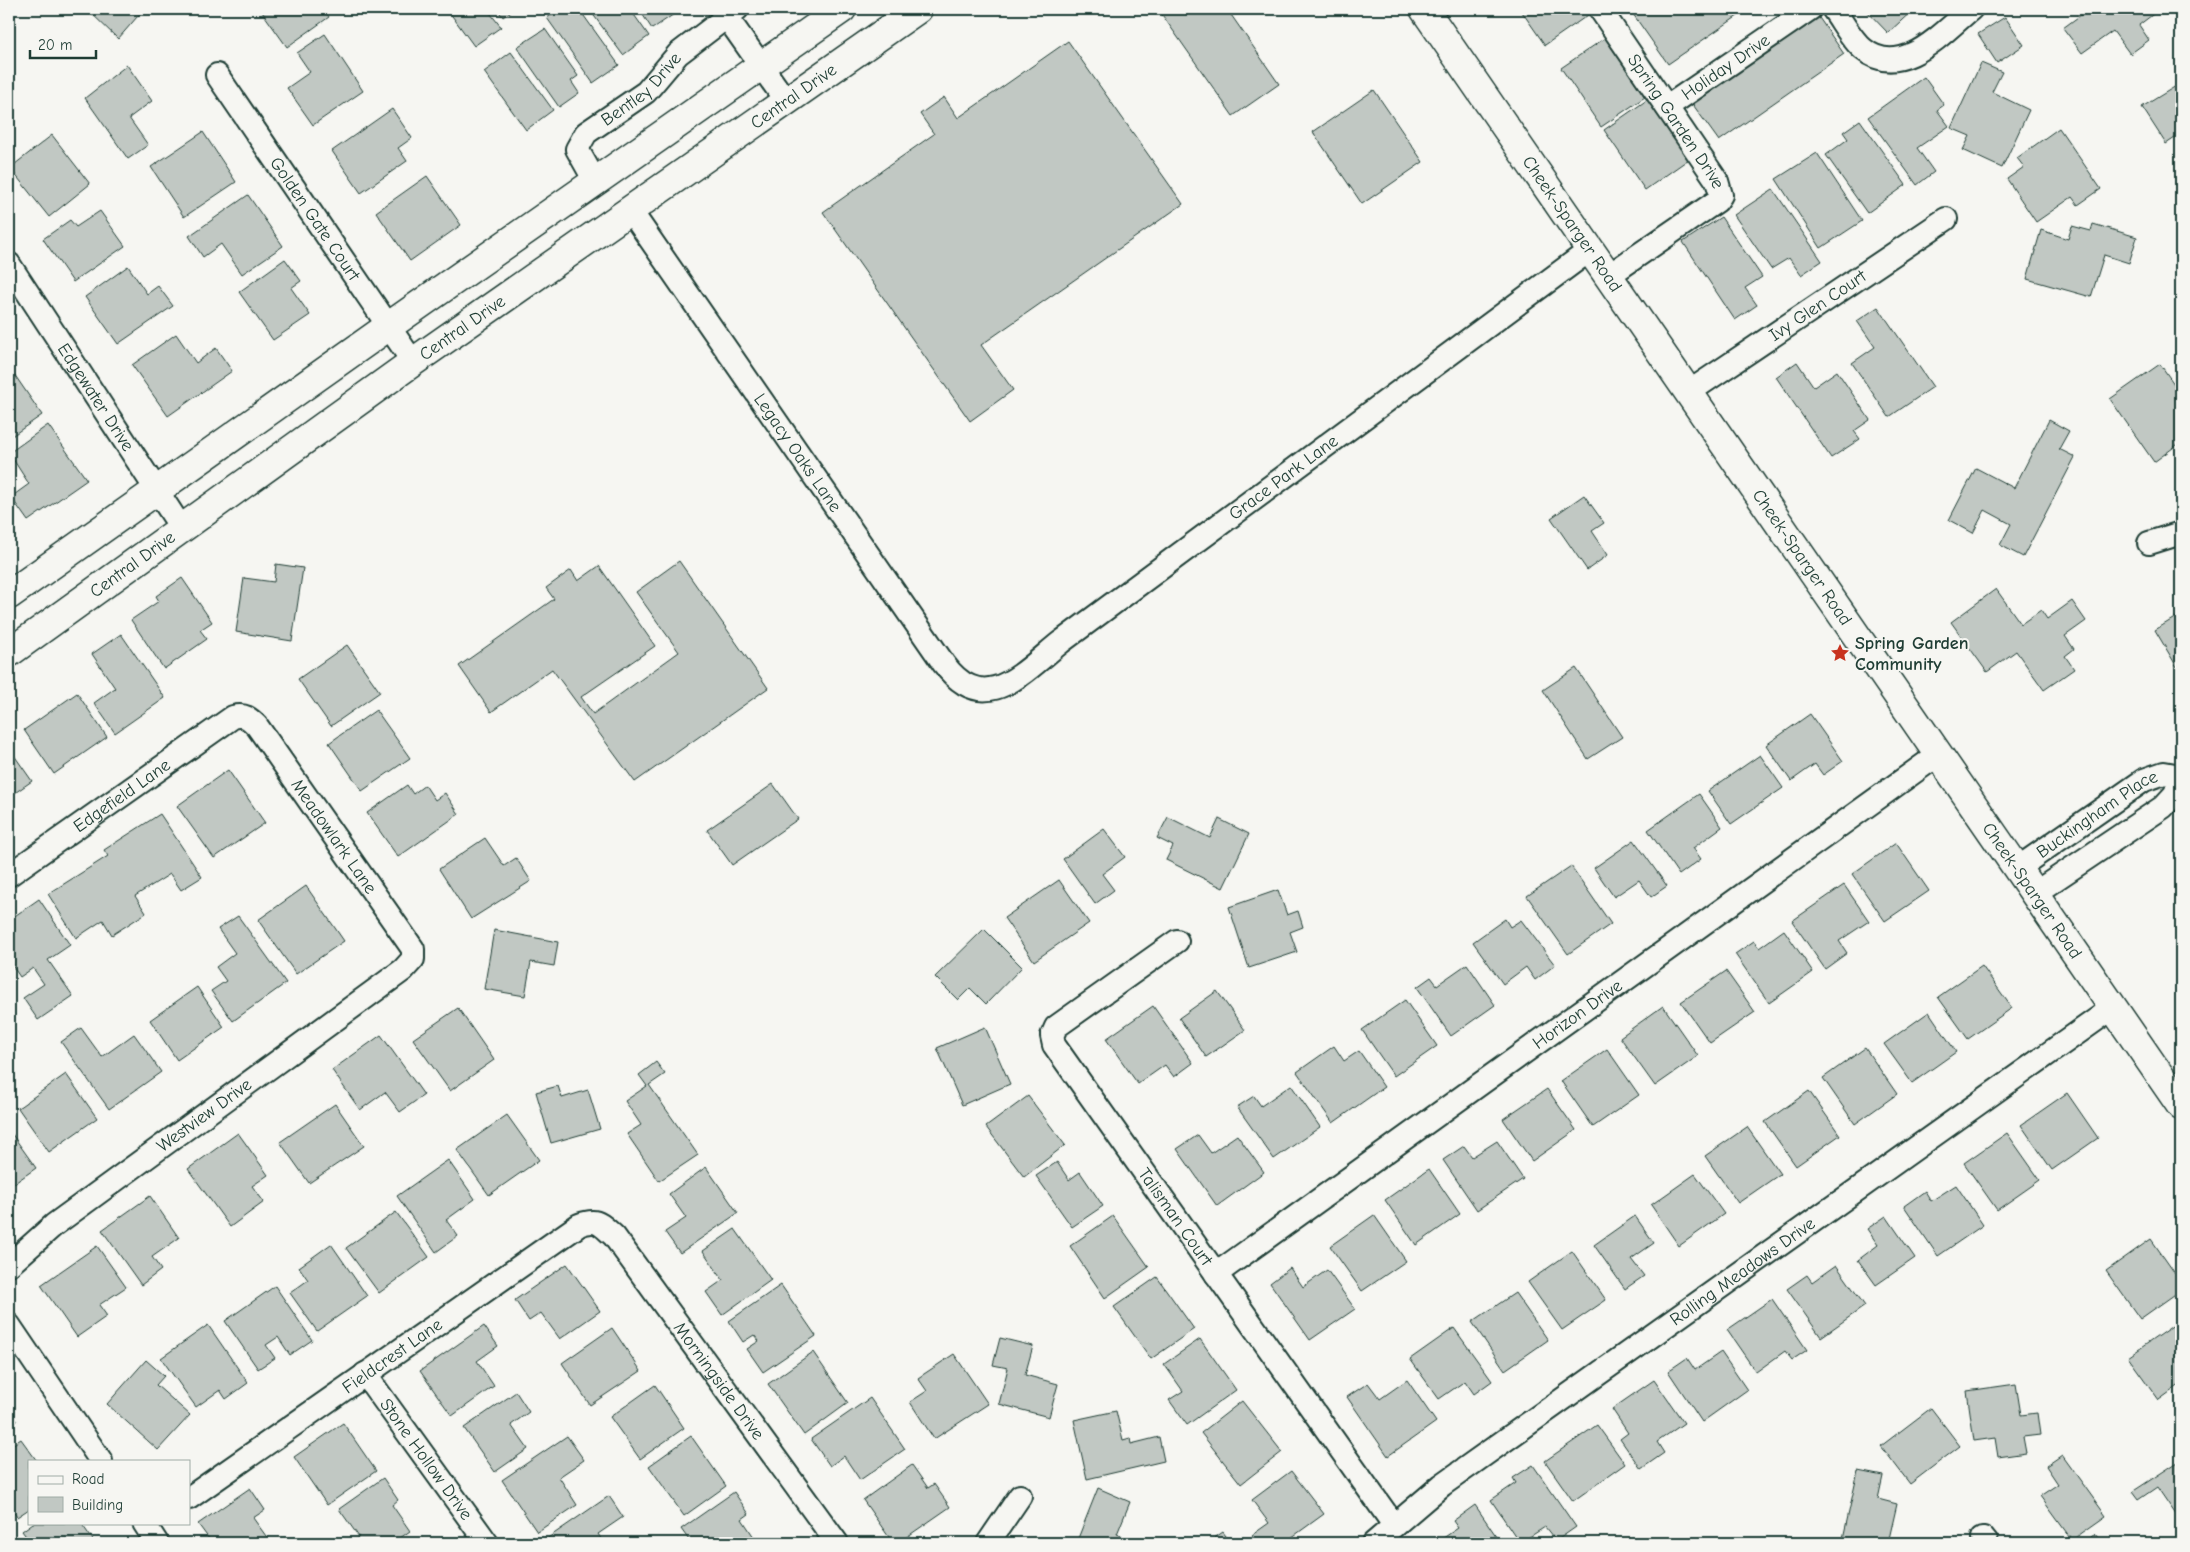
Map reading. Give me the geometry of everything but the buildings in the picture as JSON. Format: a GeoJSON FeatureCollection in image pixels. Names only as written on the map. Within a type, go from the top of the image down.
{"type":"FeatureCollection","features":[{"type":"Feature","properties":{"kind":"main road"},"geometry":{"type":"LineString","coordinates":[[9,595],[388,326],[842,9]]}},
{"type":"Feature","properties":{"kind":"main road","name":"Central Drive"},"geometry":{"type":"LineString","coordinates":[[9,653],[413,362],[918,9]]}},
{"type":"Feature","properties":{"kind":"main road","name":"Cheek-Sparger Road"},"geometry":{"type":"LineString","coordinates":[[1424,9],[2181,1106]]}},
{"type":"Feature","properties":{"kind":"street","name":"Spring Garden Drive"},"geometry":{"type":"LineString","coordinates":[[1600,9],[1717,181],[1721,195],[1717,201],[1608,276]]}},
{"type":"Feature","properties":{"kind":"street","name":"Holiday Drive"},"geometry":{"type":"LineString","coordinates":[[1667,107],[1810,9]]}},
{"type":"Feature","properties":{"kind":"street"},"geometry":{"type":"LineString","coordinates":[[1833,9],[1862,48],[1874,56],[1889,61],[1904,58],[1917,52],[1971,9]]}},
{"type":"Feature","properties":{"kind":"street"},"geometry":{"type":"LineString","coordinates":[[728,12],[761,66],[786,101]]}},
{"type":"Feature","properties":{"kind":"street","name":"Bentley Drive"},"geometry":{"type":"LineString","coordinates":[[595,181],[577,150],[586,133],[646,92],[678,54],[728,12]]}},
{"type":"Feature","properties":{"kind":"street","name":"Golden Gate Court"},"geometry":{"type":"LineString","coordinates":[[217,75],[413,362]]}},
{"type":"Feature","properties":{"kind":"street","name":"Legacy Oaks Lane"},"geometry":{"type":"LineString","coordinates":[[630,210],[944,664],[955,678],[972,689]]}},
{"type":"Feature","properties":{"kind":"street","name":"Ivy Glen Court"},"geometry":{"type":"LineString","coordinates":[[1689,392],[1946,219]]}},
{"type":"Feature","properties":{"kind":"street","name":"Grace Park Lane"},"geometry":{"type":"LineString","coordinates":[[972,689],[990,690],[1010,682],[1069,636],[1590,250]]}},
{"type":"Feature","properties":{"kind":"street","name":"Edgewater Drive"},"geometry":{"type":"LineString","coordinates":[[9,264],[182,529]]}},
{"type":"Feature","properties":{"kind":"street"},"geometry":{"type":"LineString","coordinates":[[2149,544],[2181,533]]}},
{"type":"Feature","properties":{"kind":"street","name":"Meadowlark Lane"},"geometry":{"type":"LineString","coordinates":[[233,717],[240,715],[248,717],[257,726],[414,949],[413,959],[403,970]]}},
{"type":"Feature","properties":{"kind":"street","name":"Edgefield Lane"},"geometry":{"type":"LineString","coordinates":[[9,875],[233,717]]}},
{"type":"Feature","properties":{"kind":"street","name":"Horizon Drive"},"geometry":{"type":"LineString","coordinates":[[1216,1274],[1939,754]]}},
{"type":"Feature","properties":{"kind":"street","name":"Buckingham Place"},"geometry":{"type":"LineString","coordinates":[[2018,868],[2144,780],[2164,773],[2181,776],[2175,794],[2163,807],[2035,893]]}},
{"type":"Feature","properties":{"kind":"street","name":"Talisman Court"},"geometry":{"type":"LineString","coordinates":[[1177,941],[1056,1028],[1052,1036],[1054,1045],[1394,1524]]}},
{"type":"Feature","properties":{"kind":"street","name":"Westview Drive"},"geometry":{"type":"LineString","coordinates":[[9,1265],[54,1225],[403,970]]}},
{"type":"Feature","properties":{"kind":"street","name":"Rolling Meadows Drive"},"geometry":{"type":"LineString","coordinates":[[1374,1543],[1442,1485],[2114,1007]]}},
{"type":"Feature","properties":{"kind":"street","name":"Fieldcrest Lane"},"geometry":{"type":"LineString","coordinates":[[190,1497],[579,1225],[592,1220],[598,1222]]}},
{"type":"Feature","properties":{"kind":"street","name":"Morningside Drive"},"geometry":{"type":"LineString","coordinates":[[598,1222],[614,1236],[837,1543]]}},
{"type":"Feature","properties":{"kind":"street"},"geometry":{"type":"LineString","coordinates":[[9,1325],[100,1460]]}},
{"type":"Feature","properties":{"kind":"street","name":"Stone Hollow Drive"},"geometry":{"type":"LineString","coordinates":[[365,1374],[487,1543]]}},
{"type":"Feature","properties":{"kind":"street"},"geometry":{"type":"LineString","coordinates":[[988,1543],[1020,1496]]}},
{"type":"Feature","properties":{"kind":"place","name":"Spring Garden Community"},"geometry":{"type":"Point","coordinates":[1840,653]}}]}
